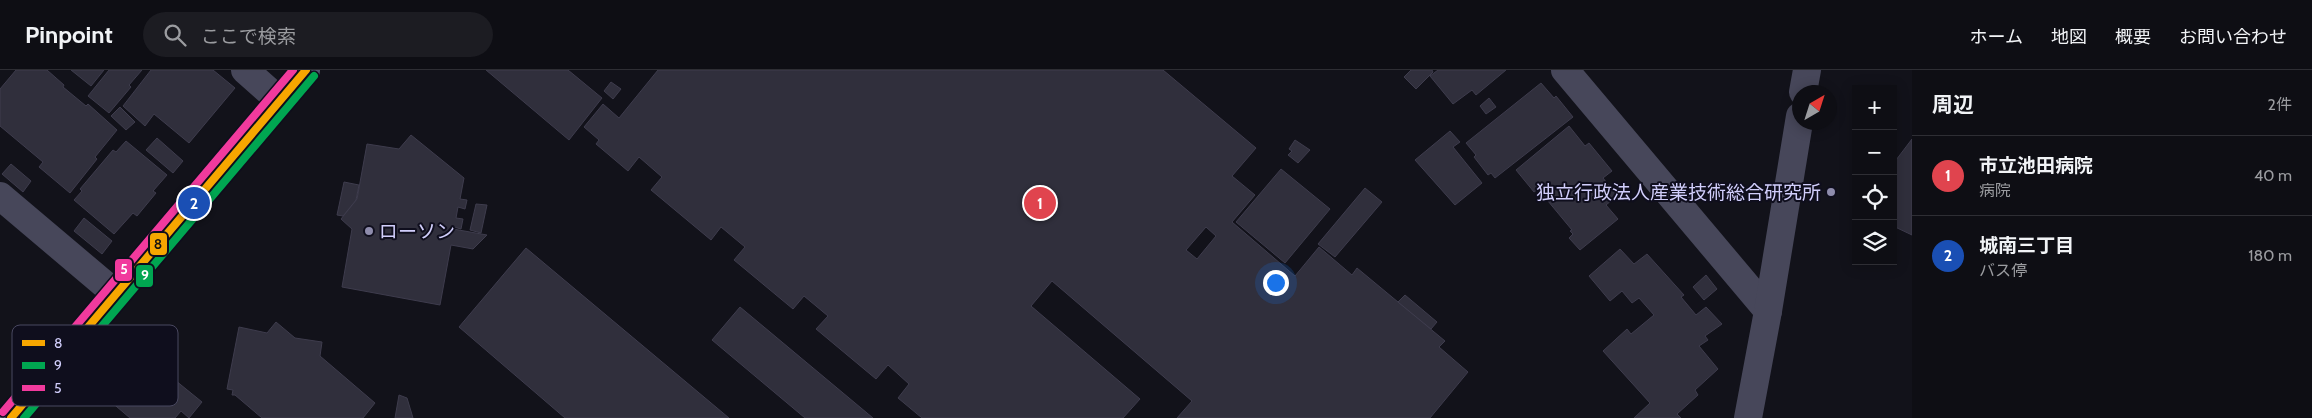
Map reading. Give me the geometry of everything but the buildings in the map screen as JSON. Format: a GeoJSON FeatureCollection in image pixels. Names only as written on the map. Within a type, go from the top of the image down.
{"type":"FeatureCollection","features":[{"type":"Feature","properties":{"kind":"street"},"geometry":{"type":"LineString","coordinates":[[245,70],[280,101]]}},
{"type":"Feature","properties":{"kind":"street"},"geometry":{"type":"LineString","coordinates":[[90,325],[306,70]]}},
{"type":"Feature","properties":{"kind":"street"},"geometry":{"type":"LineString","coordinates":[[1565,70],[1768,311]]}},
{"type":"Feature","properties":{"kind":"street"},"geometry":{"type":"LineString","coordinates":[[1804,85],[1807,70]]}},
{"type":"Feature","properties":{"kind":"street"},"geometry":{"type":"LineString","coordinates":[[1748,418],[1768,311],[1798,130]]}},
{"type":"Feature","properties":{"kind":"street"},"geometry":{"type":"LineString","coordinates":[[0,196],[116,294]]}},
{"type":"Feature","properties":{"kind":"street"},"geometry":{"type":"LineString","coordinates":[[12,418],[22,406]]}},
{"type":"Feature","properties":{"kind":"transit line","name":"5"},"geometry":{"type":"LineString","coordinates":[[77,325],[293,70]]}},
{"type":"Feature","properties":{"kind":"transit line","name":"8"},"geometry":{"type":"LineString","coordinates":[[90,325],[306,70]]}},
{"type":"Feature","properties":{"kind":"transit line","name":"9"},"geometry":{"type":"LineString","coordinates":[[103,325],[314,76]]}},
{"type":"Feature","properties":{"kind":"transit line","name":"5"},"geometry":{"type":"LineString","coordinates":[[3,412],[12,401]]}},
{"type":"Feature","properties":{"kind":"transit line","name":"8"},"geometry":{"type":"LineString","coordinates":[[11,418],[21,406]]}},
{"type":"Feature","properties":{"kind":"transit line","name":"9"},"geometry":{"type":"LineString","coordinates":[[24,418],[34,406]]}},
{"type":"Feature","properties":{"kind":"place","name":"独立行政法人産業技術総合研究所"},"geometry":{"type":"Point","coordinates":[1831,192]}},
{"type":"Feature","properties":{"kind":"place","name":"城南三丁目"},"geometry":{"type":"Point","coordinates":[194,203]}},
{"type":"Feature","properties":{"kind":"place","name":"市立池田病院"},"geometry":{"type":"Point","coordinates":[1040,203]}},
{"type":"Feature","properties":{"kind":"place","name":"ローソン"},"geometry":{"type":"Point","coordinates":[369,231]}}]}
